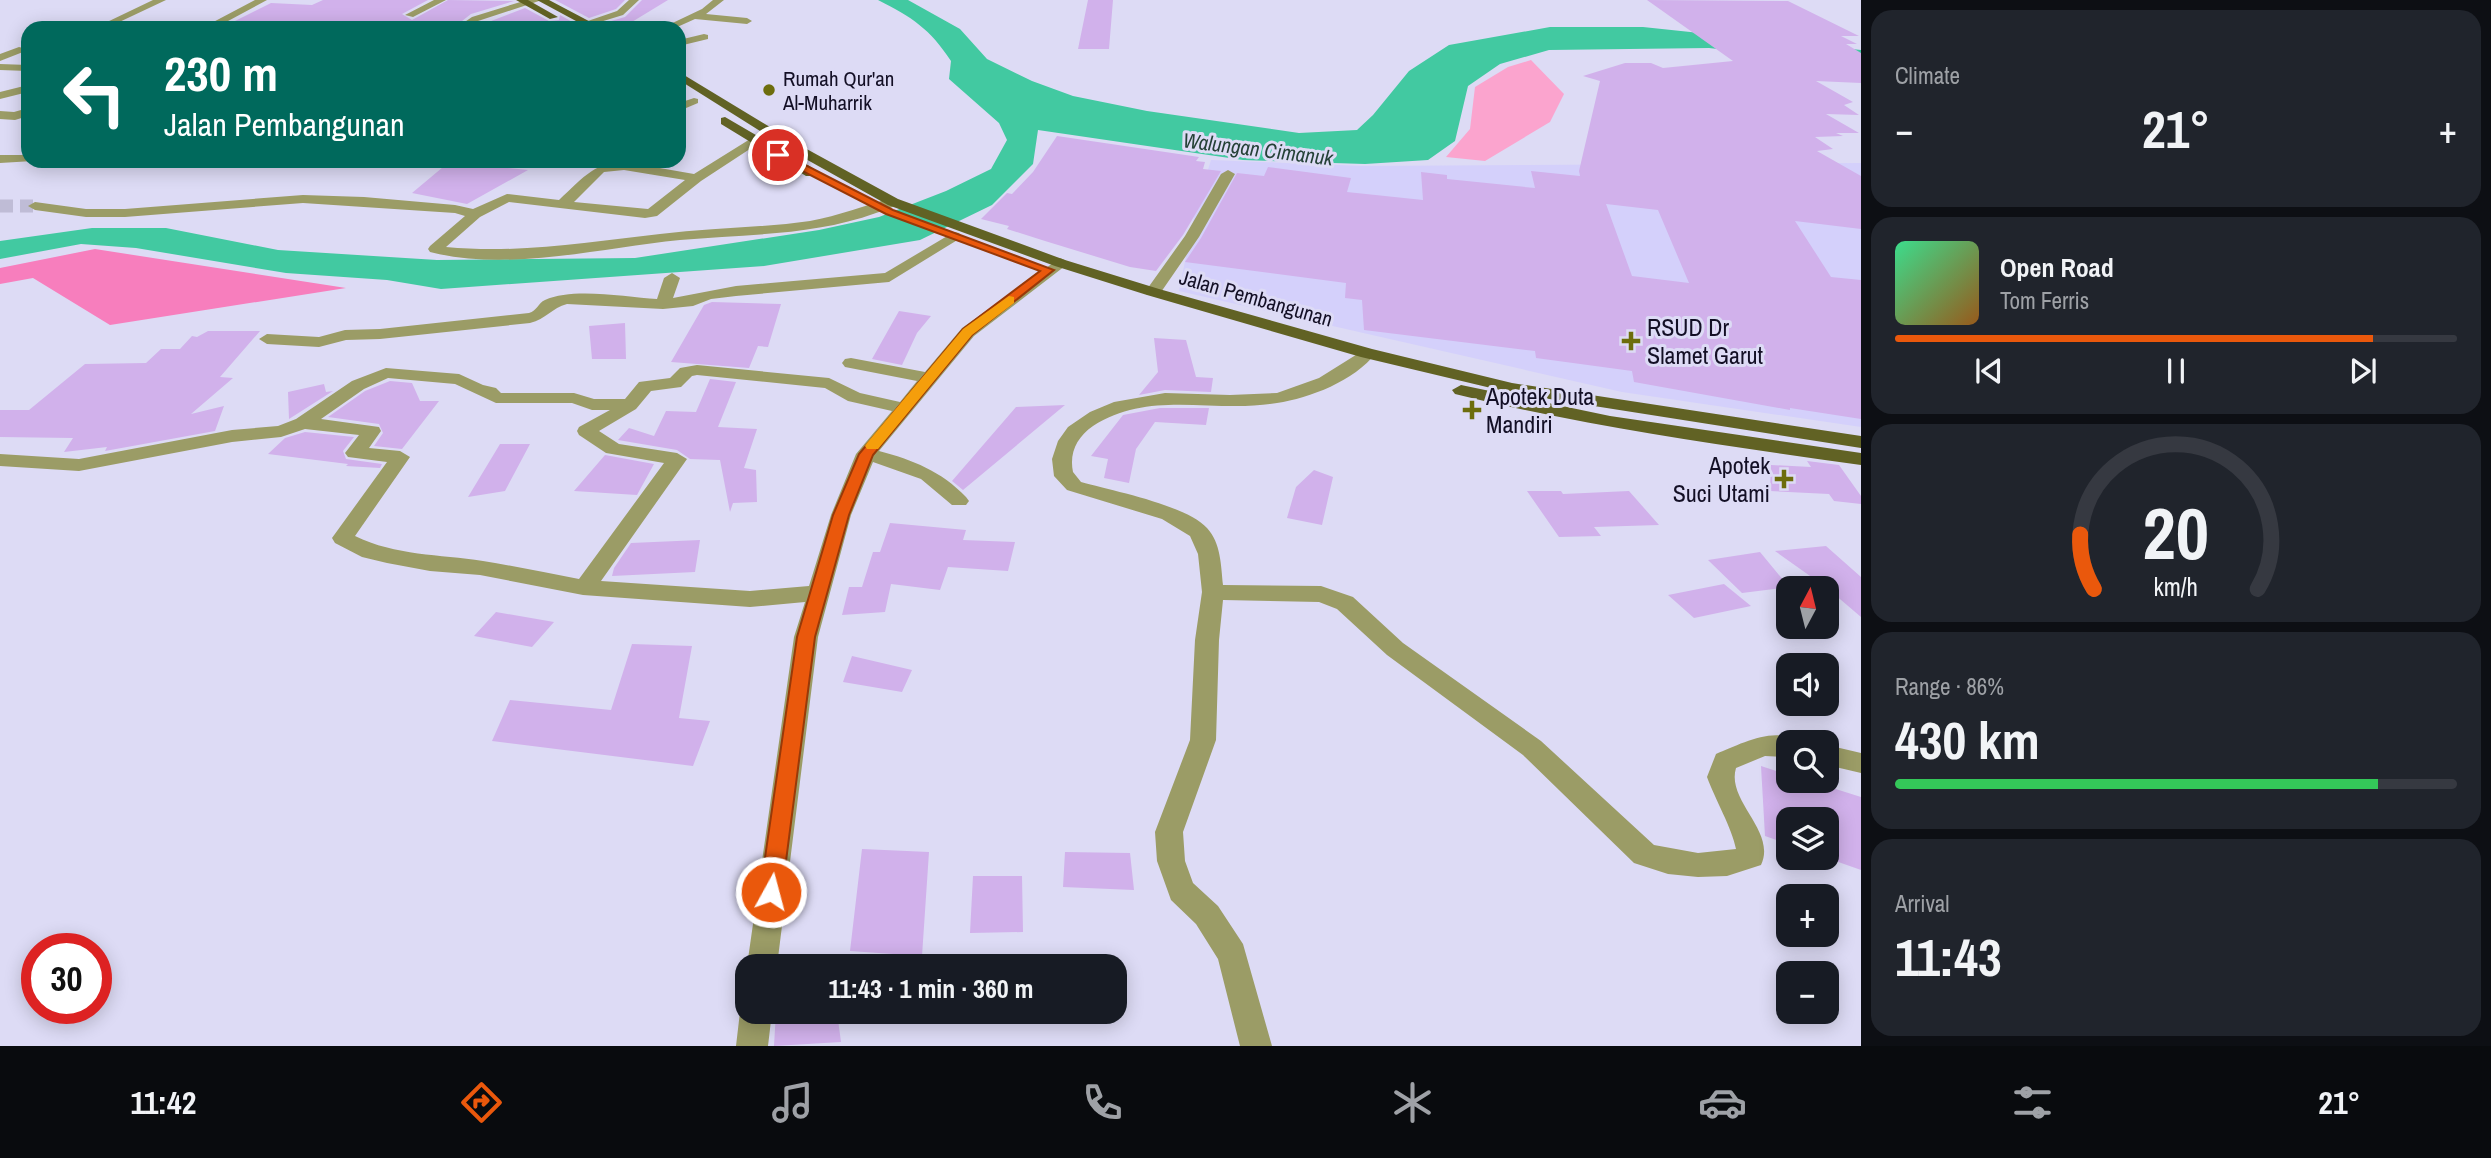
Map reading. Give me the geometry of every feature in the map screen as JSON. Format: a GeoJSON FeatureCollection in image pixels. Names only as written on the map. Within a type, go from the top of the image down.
{"type":"FeatureCollection","features":[{"type":"Feature","properties":{"kind":"main road"},"geometry":{"type":"LineString","coordinates":[[539,0],[584,21]]}},
{"type":"Feature","properties":{"kind":"main road"},"geometry":{"type":"LineString","coordinates":[[523,1],[560,21]]}},
{"type":"Feature","properties":{"kind":"main road","name":"Jalan Pembangunan"},"geometry":{"type":"LineString","coordinates":[[686,79],[891,207]]}},
{"type":"Feature","properties":{"kind":"main road","name":"Jalan Pembangunan"},"geometry":{"type":"LineString","coordinates":[[686,96],[755,140],[891,207],[1054,267],[1512,403],[1682,433],[1861,459]]}},
{"type":"Feature","properties":{"kind":"main road","name":"Jalan Pembangunan"},"geometry":{"type":"LineString","coordinates":[[1054,267],[1153,292],[1361,358],[1674,415],[1861,442]]}},
{"type":"Feature","properties":{"kind":"street"},"geometry":{"type":"LineString","coordinates":[[114,21],[161,0]]}},
{"type":"Feature","properties":{"kind":"street"},"geometry":{"type":"LineString","coordinates":[[220,21],[262,0]]}},
{"type":"Feature","properties":{"kind":"street"},"geometry":{"type":"LineString","coordinates":[[410,15],[441,0]]}},
{"type":"Feature","properties":{"kind":"street"},"geometry":{"type":"LineString","coordinates":[[472,21],[523,1],[539,0]]}},
{"type":"Feature","properties":{"kind":"street"},"geometry":{"type":"LineString","coordinates":[[601,21],[620,13],[634,0]]}},
{"type":"Feature","properties":{"kind":"street"},"geometry":{"type":"LineString","coordinates":[[683,21],[719,0]]}},
{"type":"Feature","properties":{"kind":"street"},"geometry":{"type":"LineString","coordinates":[[695,16],[747,22]]}},
{"type":"Feature","properties":{"kind":"street"},"geometry":{"type":"LineString","coordinates":[[686,41],[704,37]]}},
{"type":"Feature","properties":{"kind":"street"},"geometry":{"type":"LineString","coordinates":[[0,58],[19,50]]}},
{"type":"Feature","properties":{"kind":"street"},"geometry":{"type":"LineString","coordinates":[[0,67],[21,68]]}},
{"type":"Feature","properties":{"kind":"street"},"geometry":{"type":"LineString","coordinates":[[0,96],[21,90]]}},
{"type":"Feature","properties":{"kind":"street"},"geometry":{"type":"LineString","coordinates":[[686,107],[702,106]]}},
{"type":"Feature","properties":{"kind":"street"},"geometry":{"type":"LineString","coordinates":[[0,115],[21,114]]}},
{"type":"Feature","properties":{"kind":"street"},"geometry":{"type":"LineString","coordinates":[[755,140],[696,178],[652,213],[507,198],[475,214],[435,249],[526,255],[555,253],[679,236],[804,228],[891,207]]}},
{"type":"Feature","properties":{"kind":"street"},"geometry":{"type":"LineString","coordinates":[[0,159],[21,159]]}},
{"type":"Feature","properties":{"kind":"street"},"geometry":{"type":"LineString","coordinates":[[562,205],[604,168]]}},
{"type":"Feature","properties":{"kind":"street"},"geometry":{"type":"LineString","coordinates":[[648,168],[696,178]]}},
{"type":"Feature","properties":{"kind":"street"},"geometry":{"type":"LineString","coordinates":[[1153,292],[1192,237],[1228,174]]}},
{"type":"Feature","properties":{"kind":"street"},"geometry":{"type":"LineString","coordinates":[[35,206],[86,213],[125,213],[303,199],[433,207],[475,214]]}},
{"type":"Feature","properties":{"kind":"street"},"geometry":{"type":"LineString","coordinates":[[267,339],[319,342],[345,335],[380,334],[530,318],[540,314],[548,304],[567,299],[663,304],[693,301],[707,295],[736,291],[889,277],[951,231]]}},
{"type":"Feature","properties":{"kind":"street"},"geometry":{"type":"LineString","coordinates":[[764,954],[797,692],[817,593],[841,515],[866,454],[968,332],[1054,267]]}},
{"type":"Feature","properties":{"kind":"street"},"geometry":{"type":"LineString","coordinates":[[663,304],[672,278]]}},
{"type":"Feature","properties":{"kind":"street"},"geometry":{"type":"LineString","coordinates":[[1256,1046],[1232,954],[1206,915],[1181,891],[1170,851],[1169,832],[1203,740],[1207,639],[1213,593],[1209,554],[1199,532],[1169,514],[1074,486],[1065,479],[1061,464],[1067,438],[1086,422],[1135,400],[1278,398],[1337,376],[1361,358]]}},
{"type":"Feature","properties":{"kind":"street"},"geometry":{"type":"LineString","coordinates":[[851,363],[928,379]]}},
{"type":"Feature","properties":{"kind":"street"},"geometry":{"type":"LineString","coordinates":[[0,460],[79,465],[232,436],[281,430],[303,423],[358,385],[386,373],[412,373],[459,379],[478,390],[490,392],[496,398],[574,398],[592,404],[630,405],[645,386],[675,383],[686,372],[697,370],[829,383],[854,397],[902,408]]}},
{"type":"Feature","properties":{"kind":"street"},"geometry":{"type":"LineString","coordinates":[[586,586],[677,459],[613,449],[586,431],[618,413],[625,405]]}},
{"type":"Feature","properties":{"kind":"street"},"geometry":{"type":"LineString","coordinates":[[303,423],[372,432],[355,453],[400,457],[343,538],[370,552],[430,564],[480,568],[586,586],[750,599],[817,593]]}},
{"type":"Feature","properties":{"kind":"street"},"geometry":{"type":"LineString","coordinates":[[866,454],[929,474],[942,482],[959,501]]}},
{"type":"Feature","properties":{"kind":"street"},"geometry":{"type":"LineString","coordinates":[[1213,593],[1321,594],[1345,603],[1395,649],[1501,728],[1532,747],[1644,853],[1657,860],[1682,864],[1716,863],[1739,862],[1751,856],[1747,835],[1732,809],[1720,777],[1725,761],[1764,746],[1776,746]]}},
{"type":"Feature","properties":{"kind":"street"},"geometry":{"type":"LineString","coordinates":[[1839,758],[1861,763]]}},
{"type":"Feature","properties":{"kind":"street"},"geometry":{"type":"LineString","coordinates":[[752,1046],[755,1024]]}},
{"type":"Feature","properties":{"kind":"shaded area"},"geometry":{"type":"Polygon","coordinates":[[[1531,60],[1564,94],[1550,122],[1485,161],[1446,157],[1470,129],[1475,87],[1508,67],[1531,60]]]}},
{"type":"Feature","properties":{"kind":"shaded area","name":"RSUD Dr Slamet Garut"},"geometry":{"type":"Polygon","coordinates":[[[1211,160],[1362,166],[1861,163],[1861,427],[1622,392],[1179,291],[1195,212],[1211,160]]]}},
{"type":"Feature","properties":{"kind":"shaded area"},"geometry":{"type":"Polygon","coordinates":[[[95,249],[346,288],[110,325],[33,278],[0,284],[0,268],[95,249]]]}},
{"type":"Feature","properties":{"kind":"water","name":"Walungan Cimanuk"},"geometry":{"type":"Polygon","coordinates":[[[878,0],[908,0],[960,29],[987,59],[1032,81],[1073,96],[1147,111],[1299,133],[1357,130],[1409,71],[1449,45],[1550,27],[1643,27],[1861,50],[1861,65],[1709,48],[1549,50],[1500,64],[1468,86],[1455,141],[1428,160],[1365,164],[1243,160],[1038,130],[1033,164],[992,205],[920,240],[764,266],[441,289],[387,280],[286,273],[136,248],[81,244],[0,259],[0,241],[92,228],[166,228],[278,250],[437,260],[635,258],[819,230],[879,217],[946,191],[991,169],[1007,140],[999,123],[949,79],[951,61],[936,40],[911,18],[878,0]]]}},
{"type":"Feature","properties":{"kind":"building"},"geometry":{"type":"Polygon","coordinates":[[[323,0],[428,0],[402,14],[412,20],[448,0],[514,1],[471,14],[462,21],[235,21],[271,3],[312,5],[323,0]]]}},
{"type":"Feature","properties":{"kind":"building"},"geometry":{"type":"Polygon","coordinates":[[[555,0],[625,0],[616,9],[589,18],[555,0]]]}},
{"type":"Feature","properties":{"kind":"building"},"geometry":{"type":"Polygon","coordinates":[[[642,0],[668,0],[634,21],[611,21],[625,17],[642,0]]]}},
{"type":"Feature","properties":{"kind":"building"},"geometry":{"type":"Polygon","coordinates":[[[1088,0],[1113,0],[1109,49],[1078,49],[1088,0]]]}},
{"type":"Feature","properties":{"kind":"building","name":"RSUD Dr Slamet Garut"},"geometry":{"type":"Polygon","coordinates":[[[1647,0],[1788,1],[1859,36],[1841,36],[1857,44],[1846,44],[1861,53],[1861,83],[1816,81],[1853,102],[1844,105],[1859,115],[1826,114],[1859,133],[1815,137],[1833,149],[1817,151],[1861,176],[1861,229],[1795,221],[1831,277],[1861,280],[1861,419],[1790,410],[1634,382],[1632,371],[1536,358],[1535,351],[1364,330],[1362,300],[1345,298],[1346,283],[1185,262],[1237,173],[1264,176],[1268,167],[1351,178],[1347,192],[1423,200],[1421,172],[1447,175],[1447,179],[1535,188],[1531,171],[1580,176],[1600,81],[1583,76],[1625,63],[1651,63],[1663,68],[1733,61],[1647,0]],[[1606,204],[1632,276],[1689,283],[1658,210],[1606,204]]]}},
{"type":"Feature","properties":{"kind":"building"},"geometry":{"type":"Polygon","coordinates":[[[525,8],[549,21],[491,21],[525,8]]]}},
{"type":"Feature","properties":{"kind":"building"},"geometry":{"type":"Polygon","coordinates":[[[560,15],[571,21],[549,21],[559,20],[560,15]]]}},
{"type":"Feature","properties":{"kind":"building"},"geometry":{"type":"Polygon","coordinates":[[[1057,136],[1199,157],[1196,161],[1205,162],[1203,169],[1221,171],[1183,235],[1156,271],[1130,267],[981,219],[1007,193],[1012,194],[1033,172],[1057,136]]]}},
{"type":"Feature","properties":{"kind":"building"},"geometry":{"type":"Polygon","coordinates":[[[442,168],[528,170],[467,204],[412,193],[442,168]]]}},
{"type":"Feature","properties":{"kind":"building"},"geometry":{"type":"Polygon","coordinates":[[[712,302],[781,304],[768,347],[758,346],[749,368],[671,362],[704,305],[712,302]]]}},
{"type":"Feature","properties":{"kind":"building"},"geometry":{"type":"Polygon","coordinates":[[[899,311],[931,316],[917,333],[902,365],[872,359],[899,311]]]}},
{"type":"Feature","properties":{"kind":"building"},"geometry":{"type":"Polygon","coordinates":[[[625,323],[626,359],[592,359],[589,326],[625,323]]]}},
{"type":"Feature","properties":{"kind":"building"},"geometry":{"type":"Polygon","coordinates":[[[208,331],[260,331],[220,377],[233,378],[191,414],[224,406],[215,431],[105,451],[107,447],[64,452],[73,438],[0,437],[0,410],[29,410],[85,364],[146,363],[161,349],[180,349],[192,336],[197,337],[208,331]]]}},
{"type":"Feature","properties":{"kind":"building"},"geometry":{"type":"Polygon","coordinates":[[[1154,338],[1186,340],[1196,377],[1213,378],[1211,392],[1165,390],[1139,395],[1158,372],[1154,338]]]}},
{"type":"Feature","properties":{"kind":"building"},"geometry":{"type":"Polygon","coordinates":[[[710,379],[736,382],[718,427],[757,429],[744,468],[756,470],[757,502],[733,503],[730,512],[720,460],[690,459],[677,450],[618,440],[629,428],[654,436],[666,411],[696,412],[710,379]]]}},
{"type":"Feature","properties":{"kind":"building"},"geometry":{"type":"Polygon","coordinates":[[[390,381],[412,383],[420,401],[439,401],[402,449],[374,446],[383,433],[379,424],[328,417],[365,391],[390,381]]]}},
{"type":"Feature","properties":{"kind":"building"},"geometry":{"type":"Polygon","coordinates":[[[324,384],[326,392],[333,391],[289,419],[288,392],[324,384]]]}},
{"type":"Feature","properties":{"kind":"building"},"geometry":{"type":"Polygon","coordinates":[[[1065,405],[963,490],[952,481],[1016,407],[1065,405]]]}},
{"type":"Feature","properties":{"kind":"building"},"geometry":{"type":"Polygon","coordinates":[[[1160,408],[1209,408],[1206,425],[1155,422],[1136,449],[1129,483],[1104,478],[1108,459],[1091,456],[1123,415],[1160,408]]]}},
{"type":"Feature","properties":{"kind":"building"},"geometry":{"type":"Polygon","coordinates":[[[305,432],[354,437],[343,451],[346,459],[382,464],[380,468],[346,466],[348,464],[268,454],[285,438],[305,432]]]}},
{"type":"Feature","properties":{"kind":"building"},"geometry":{"type":"Polygon","coordinates":[[[500,444],[530,444],[505,491],[468,497],[500,444]]]}},
{"type":"Feature","properties":{"kind":"building"},"geometry":{"type":"Polygon","coordinates":[[[605,455],[654,464],[637,495],[574,491],[605,455]]]}},
{"type":"Feature","properties":{"kind":"building"},"geometry":{"type":"Polygon","coordinates":[[[1807,461],[1839,465],[1861,496],[1861,504],[1834,501],[1829,494],[1770,491],[1771,465],[1811,467],[1807,461]]]}},
{"type":"Feature","properties":{"kind":"building"},"geometry":{"type":"Polygon","coordinates":[[[1314,470],[1333,477],[1322,525],[1287,518],[1296,487],[1314,470]]]}},
{"type":"Feature","properties":{"kind":"building"},"geometry":{"type":"Polygon","coordinates":[[[1527,491],[1561,491],[1563,494],[1629,491],[1659,525],[1594,527],[1601,536],[1559,537],[1527,491]]]}},
{"type":"Feature","properties":{"kind":"building"},"geometry":{"type":"Polygon","coordinates":[[[890,523],[966,530],[963,540],[1015,542],[1008,571],[948,567],[940,590],[891,584],[885,612],[842,615],[849,587],[862,587],[873,552],[880,552],[890,523]]]}},
{"type":"Feature","properties":{"kind":"building"},"geometry":{"type":"Polygon","coordinates":[[[700,540],[695,572],[612,576],[614,568],[631,543],[700,540]]]}},
{"type":"Feature","properties":{"kind":"building"},"geometry":{"type":"Polygon","coordinates":[[[1826,546],[1861,577],[1861,617],[1839,598],[1839,576],[1810,576],[1775,551],[1826,546]]]}},
{"type":"Feature","properties":{"kind":"building"},"geometry":{"type":"Polygon","coordinates":[[[1760,552],[1780,576],[1776,576],[1776,589],[1742,593],[1708,560],[1760,552]]]}},
{"type":"Feature","properties":{"kind":"building"},"geometry":{"type":"Polygon","coordinates":[[[1724,584],[1751,606],[1694,618],[1668,595],[1724,584]]]}},
{"type":"Feature","properties":{"kind":"building"},"geometry":{"type":"Polygon","coordinates":[[[496,612],[554,622],[532,647],[474,636],[496,612]]]}},
{"type":"Feature","properties":{"kind":"building"},"geometry":{"type":"Polygon","coordinates":[[[632,644],[692,646],[679,718],[710,721],[693,766],[492,741],[510,700],[611,710],[632,644]]]}},
{"type":"Feature","properties":{"kind":"building"},"geometry":{"type":"Polygon","coordinates":[[[852,656],[912,670],[902,692],[843,682],[852,656]]]}},
{"type":"Feature","properties":{"kind":"building"},"geometry":{"type":"Polygon","coordinates":[[[1761,766],[1776,771],[1776,793],[1839,793],[1839,790],[1861,797],[1861,870],[1839,862],[1839,807],[1776,807],[1776,840],[1765,836],[1761,766]]]}},
{"type":"Feature","properties":{"kind":"building"},"geometry":{"type":"Polygon","coordinates":[[[862,849],[929,852],[922,954],[850,951],[862,849]]]}},
{"type":"Feature","properties":{"kind":"building"},"geometry":{"type":"Polygon","coordinates":[[[1065,852],[1130,853],[1134,890],[1063,887],[1065,852]]]}},
{"type":"Feature","properties":{"kind":"building"},"geometry":{"type":"Polygon","coordinates":[[[973,876],[1022,876],[1023,932],[970,933],[973,876]]]}},
{"type":"Feature","properties":{"kind":"building"},"geometry":{"type":"Polygon","coordinates":[[[775,1024],[839,1024],[841,1042],[774,1046],[775,1024]]]}},
{"type":"Feature","properties":{"kind":"tunnel"},"geometry":{"type":"LineString","coordinates":[[0,206],[35,206]]}},
{"type":"Feature","properties":{"kind":"slow traffic"},"geometry":{"type":"LineString","coordinates":[[873,446],[968,332],[1009,300]]}},
{"type":"Feature","properties":{"kind":"place","name":"Rumah Qur'an Al-Muharrik"},"geometry":{"type":"Point","coordinates":[769,90]}},
{"type":"Feature","properties":{"kind":"place","name":"RSUD Dr Slamet Garut"},"geometry":{"type":"Point","coordinates":[1631,341]}},
{"type":"Feature","properties":{"kind":"place","name":"Apotek Duta Mandiri"},"geometry":{"type":"Point","coordinates":[1472,410]}},
{"type":"Feature","properties":{"kind":"place","name":"Apotek Suci Utami"},"geometry":{"type":"Point","coordinates":[1784,479]}},
{"type":"Feature","properties":{"kind":"route"},"geometry":{"type":"LineString","coordinates":[[771,892],[806,637],[841,515],[866,454],[968,332],[1049,270],[890,212],[778,155]]}}]}
